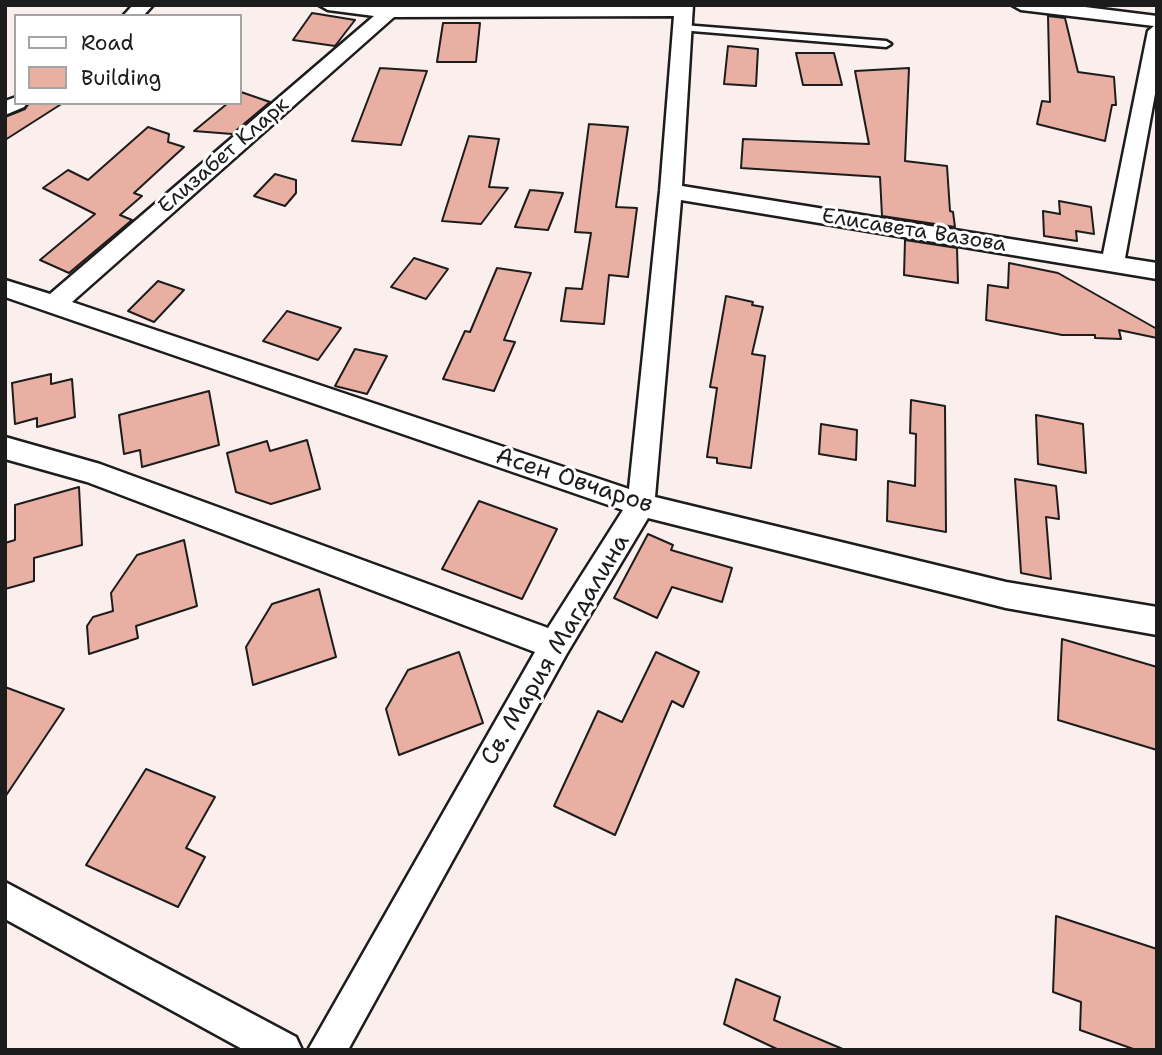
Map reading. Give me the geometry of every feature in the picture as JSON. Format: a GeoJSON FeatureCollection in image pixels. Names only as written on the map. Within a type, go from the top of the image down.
{"type":"FeatureCollection","features":[{"type":"Feature","properties":{"kind":"street"},"geometry":{"type":"LineString","coordinates":[[328,5],[684,15]]}},
{"type":"Feature","properties":{"kind":"street"},"geometry":{"type":"LineString","coordinates":[[1021,5],[1157,21]]}},
{"type":"Feature","properties":{"kind":"street","name":"Елизабет Кларк"},"geometry":{"type":"LineString","coordinates":[[53,305],[391,8]]}},
{"type":"Feature","properties":{"kind":"street","name":"Св. Мария Магдалина"},"geometry":{"type":"LineString","coordinates":[[327,1050],[555,645],[641,505],[671,191],[684,15]]}},
{"type":"Feature","properties":{"kind":"street"},"geometry":{"type":"LineString","coordinates":[[1113,263],[1157,31]]}},
{"type":"Feature","properties":{"kind":"street","name":"Елисавета Вазова"},"geometry":{"type":"LineString","coordinates":[[671,191],[1157,271]]}},
{"type":"Feature","properties":{"kind":"street","name":"Асен Овчаров"},"geometry":{"type":"LineString","coordinates":[[5,288],[641,505],[1006,595],[1157,621]]}},
{"type":"Feature","properties":{"kind":"street"},"geometry":{"type":"LineString","coordinates":[[5,448],[90,472],[555,645]]}},
{"type":"Feature","properties":{"kind":"street"},"geometry":{"type":"LineString","coordinates":[[5,900],[283,1050]]}},
{"type":"Feature","properties":{"kind":"lane"},"geometry":{"type":"LineString","coordinates":[[684,15],[886,44]]}},
{"type":"Feature","properties":{"kind":"building"},"geometry":{"type":"Polygon","coordinates":[[[312,13],[355,20],[335,46],[293,40],[312,13]]]}},
{"type":"Feature","properties":{"kind":"building"},"geometry":{"type":"Polygon","coordinates":[[[1048,16],[1065,18],[1078,72],[1114,77],[1116,105],[1112,105],[1105,141],[1037,124],[1042,101],[1050,102],[1048,16]]]}},
{"type":"Feature","properties":{"kind":"building"},"geometry":{"type":"Polygon","coordinates":[[[443,23],[480,23],[476,62],[437,62],[443,23]]]}},
{"type":"Feature","properties":{"kind":"building"},"geometry":{"type":"Polygon","coordinates":[[[728,46],[758,49],[756,86],[724,84],[728,46]]]}},
{"type":"Feature","properties":{"kind":"building"},"geometry":{"type":"Polygon","coordinates":[[[796,53],[834,53],[842,85],[803,85],[796,53]]]}},
{"type":"Feature","properties":{"kind":"building"},"geometry":{"type":"Polygon","coordinates":[[[380,68],[427,71],[401,145],[352,141],[380,68]]]}},
{"type":"Feature","properties":{"kind":"building"},"geometry":{"type":"Polygon","coordinates":[[[909,68],[905,161],[947,166],[950,211],[953,212],[955,227],[882,216],[880,177],[741,168],[743,139],[869,144],[855,71],[909,68]]]}},
{"type":"Feature","properties":{"kind":"building"},"geometry":{"type":"Polygon","coordinates":[[[242,92],[270,102],[232,134],[194,131],[226,105],[242,105],[242,92]]]}},
{"type":"Feature","properties":{"kind":"building"},"geometry":{"type":"Polygon","coordinates":[[[28,105],[60,105],[5,140],[5,117],[25,109],[28,105]]]}},
{"type":"Feature","properties":{"kind":"building"},"geometry":{"type":"Polygon","coordinates":[[[589,124],[628,127],[616,207],[637,208],[628,277],[609,275],[604,324],[561,321],[566,288],[582,289],[591,233],[575,232],[589,124]]]}},
{"type":"Feature","properties":{"kind":"building"},"geometry":{"type":"Polygon","coordinates":[[[148,127],[169,134],[168,142],[184,147],[134,193],[142,196],[120,215],[132,220],[69,273],[40,260],[95,214],[43,188],[68,170],[88,180],[148,127]]]}},
{"type":"Feature","properties":{"kind":"building"},"geometry":{"type":"Polygon","coordinates":[[[469,136],[499,139],[489,187],[508,188],[481,224],[442,221],[469,136]]]}},
{"type":"Feature","properties":{"kind":"building"},"geometry":{"type":"Polygon","coordinates":[[[275,174],[296,180],[296,193],[285,206],[254,196],[275,174]]]}},
{"type":"Feature","properties":{"kind":"building"},"geometry":{"type":"Polygon","coordinates":[[[530,190],[563,193],[548,230],[515,227],[530,190]]]}},
{"type":"Feature","properties":{"kind":"building"},"geometry":{"type":"Polygon","coordinates":[[[1059,201],[1091,207],[1094,234],[1076,231],[1077,241],[1044,236],[1043,211],[1060,214],[1059,201]]]}},
{"type":"Feature","properties":{"kind":"building"},"geometry":{"type":"Polygon","coordinates":[[[905,240],[957,248],[958,283],[904,275],[905,240]]]}},
{"type":"Feature","properties":{"kind":"building"},"geometry":{"type":"Polygon","coordinates":[[[414,258],[448,269],[426,299],[391,287],[414,258]]]}},
{"type":"Feature","properties":{"kind":"building"},"geometry":{"type":"Polygon","coordinates":[[[1009,263],[1058,273],[1157,329],[1157,338],[1119,330],[1121,339],[1095,338],[1095,335],[1062,335],[986,320],[988,285],[1008,288],[1009,263]]]}},
{"type":"Feature","properties":{"kind":"building"},"geometry":{"type":"Polygon","coordinates":[[[497,268],[531,273],[504,340],[515,342],[494,391],[443,379],[465,331],[470,332],[497,268]]]}},
{"type":"Feature","properties":{"kind":"building"},"geometry":{"type":"Polygon","coordinates":[[[158,281],[184,290],[154,322],[128,311],[158,281]]]}},
{"type":"Feature","properties":{"kind":"building"},"geometry":{"type":"Polygon","coordinates":[[[726,296],[763,307],[752,354],[765,356],[751,468],[717,463],[717,458],[707,457],[717,388],[710,387],[726,296]]]}},
{"type":"Feature","properties":{"kind":"building"},"geometry":{"type":"Polygon","coordinates":[[[287,311],[341,328],[318,360],[263,341],[287,311]]]}},
{"type":"Feature","properties":{"kind":"building"},"geometry":{"type":"Polygon","coordinates":[[[355,349],[387,356],[367,394],[335,386],[355,349]]]}},
{"type":"Feature","properties":{"kind":"building"},"geometry":{"type":"Polygon","coordinates":[[[51,374],[51,384],[72,379],[75,417],[37,427],[37,418],[15,424],[12,383],[51,374]]]}},
{"type":"Feature","properties":{"kind":"building"},"geometry":{"type":"Polygon","coordinates":[[[209,391],[219,445],[142,467],[140,450],[124,454],[119,415],[209,391]]]}},
{"type":"Feature","properties":{"kind":"building"},"geometry":{"type":"Polygon","coordinates":[[[911,400],[945,406],[946,532],[887,521],[888,481],[915,486],[916,434],[910,433],[911,400]]]}},
{"type":"Feature","properties":{"kind":"building"},"geometry":{"type":"Polygon","coordinates":[[[1036,415],[1083,424],[1086,473],[1038,464],[1036,415]]]}},
{"type":"Feature","properties":{"kind":"building"},"geometry":{"type":"Polygon","coordinates":[[[821,424],[857,430],[856,460],[819,454],[821,424]]]}},
{"type":"Feature","properties":{"kind":"building"},"geometry":{"type":"Polygon","coordinates":[[[307,440],[320,489],[271,504],[236,492],[227,453],[267,441],[270,451],[307,440]]]}},
{"type":"Feature","properties":{"kind":"building"},"geometry":{"type":"Polygon","coordinates":[[[1015,479],[1056,486],[1059,519],[1046,517],[1051,579],[1021,573],[1015,479]]]}},
{"type":"Feature","properties":{"kind":"building"},"geometry":{"type":"Polygon","coordinates":[[[79,487],[82,545],[34,558],[34,581],[5,589],[5,543],[15,540],[15,505],[79,487]]]}},
{"type":"Feature","properties":{"kind":"building"},"geometry":{"type":"Polygon","coordinates":[[[479,501],[557,529],[522,599],[442,569],[479,501]]]}},
{"type":"Feature","properties":{"kind":"building"},"geometry":{"type":"Polygon","coordinates":[[[648,534],[673,545],[671,550],[732,568],[722,602],[672,587],[657,618],[614,598],[648,534]]]}},
{"type":"Feature","properties":{"kind":"building"},"geometry":{"type":"Polygon","coordinates":[[[184,540],[197,606],[136,626],[138,638],[89,654],[87,626],[93,617],[113,611],[111,593],[137,555],[184,540]]]}},
{"type":"Feature","properties":{"kind":"building"},"geometry":{"type":"Polygon","coordinates":[[[319,589],[336,657],[253,685],[246,647],[272,604],[319,589]]]}},
{"type":"Feature","properties":{"kind":"building"},"geometry":{"type":"Polygon","coordinates":[[[1062,639],[1157,667],[1157,750],[1058,720],[1062,639]]]}},
{"type":"Feature","properties":{"kind":"building"},"geometry":{"type":"Polygon","coordinates":[[[459,652],[483,723],[399,755],[386,709],[408,670],[459,652]]]}},
{"type":"Feature","properties":{"kind":"building"},"geometry":{"type":"Polygon","coordinates":[[[656,652],[699,672],[683,707],[672,701],[615,835],[554,806],[598,711],[622,722],[656,652]]]}},
{"type":"Feature","properties":{"kind":"building"},"geometry":{"type":"Polygon","coordinates":[[[5,687],[64,709],[5,797],[5,687]]]}},
{"type":"Feature","properties":{"kind":"building"},"geometry":{"type":"Polygon","coordinates":[[[146,769],[215,797],[186,848],[205,857],[178,907],[86,865],[146,769]]]}},
{"type":"Feature","properties":{"kind":"building"},"geometry":{"type":"Polygon","coordinates":[[[1056,916],[1157,949],[1157,1050],[1136,1050],[1080,1030],[1081,1002],[1053,992],[1056,916]]]}},
{"type":"Feature","properties":{"kind":"building"},"geometry":{"type":"Polygon","coordinates":[[[736,979],[780,997],[774,1020],[845,1050],[779,1050],[724,1024],[736,979]]]}}]}
